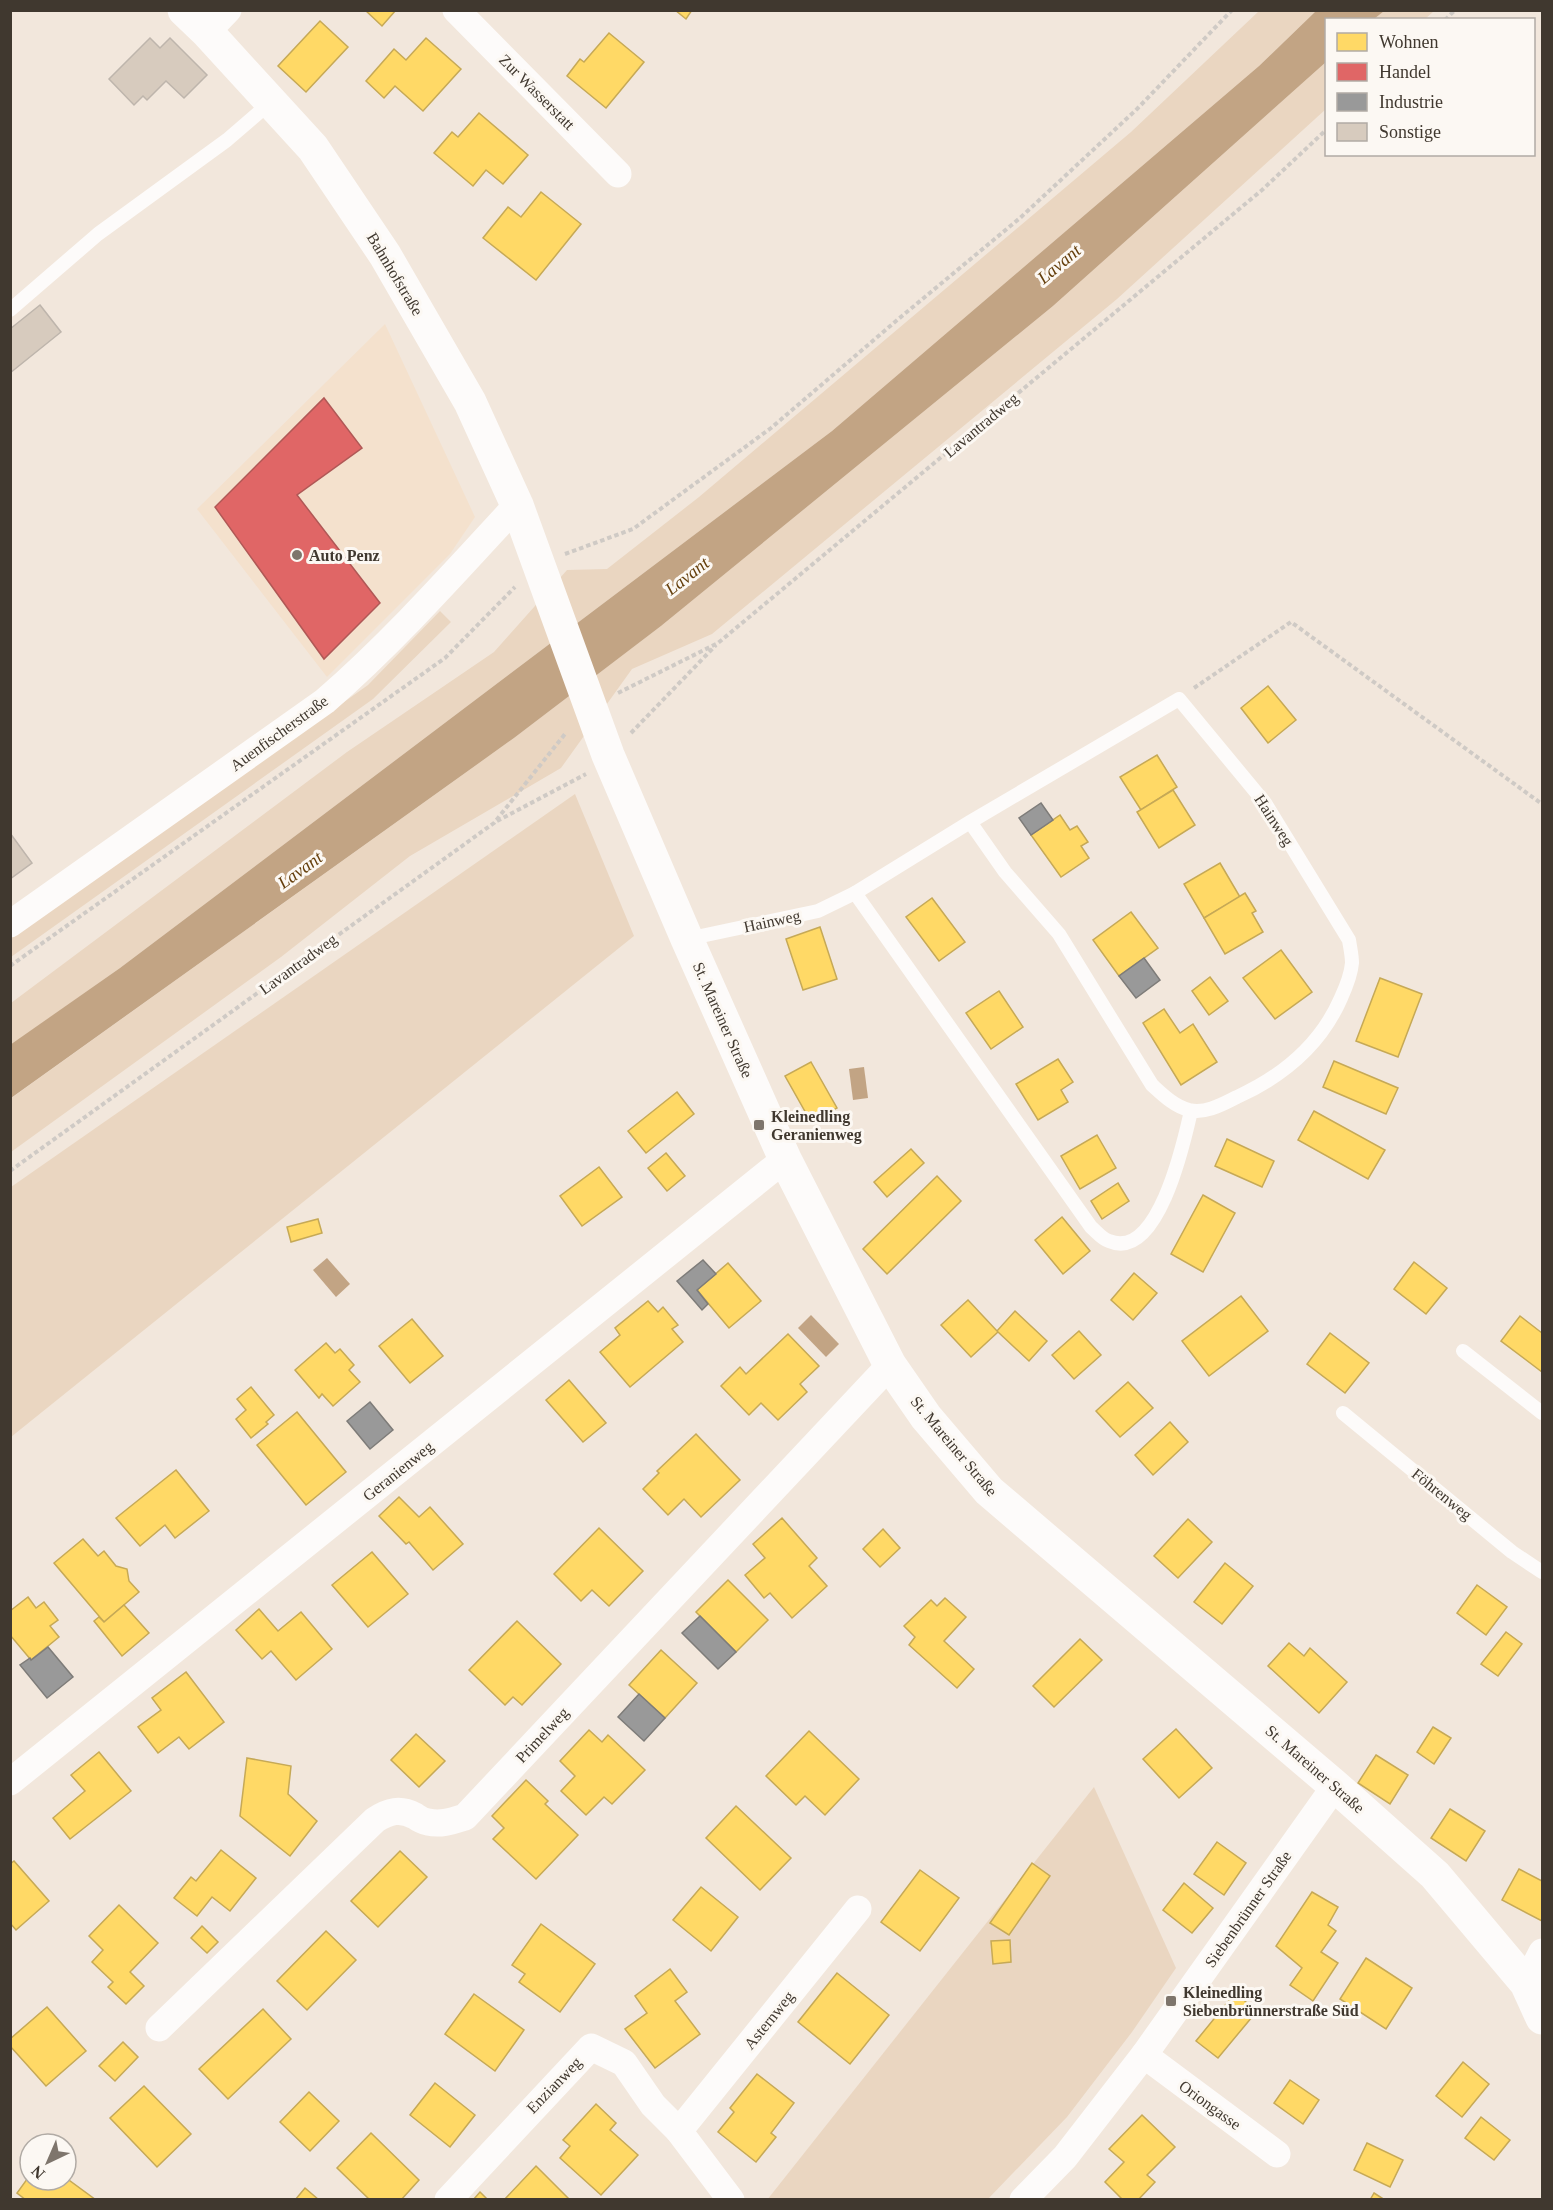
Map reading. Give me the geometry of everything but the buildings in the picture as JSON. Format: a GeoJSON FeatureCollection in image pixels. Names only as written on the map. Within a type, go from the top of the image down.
{"type":"FeatureCollection","features":[{"type":"Feature","properties":{"kind":"street","name":"Zur Wasserstatt"},"geometry":{"type":"LineString","coordinates":[[456,10],[618,174]]}},
{"type":"Feature","properties":{"kind":"street","name":"Bahnhofstraße"},"geometry":{"type":"LineString","coordinates":[[206,18],[271,102],[313,148],[385,255],[470,402],[517,505],[603,741]]}},
{"type":"Feature","properties":{"kind":"street","name":"Auenfischerstraße"},"geometry":{"type":"LineString","coordinates":[[10,924],[325,701],[410,620],[517,505]]}},
{"type":"Feature","properties":{"kind":"street","name":"St. Mareiner Straße"},"geometry":{"type":"LineString","coordinates":[[603,741],[687,939],[785,1159],[890,1365],[926,1417],[989,1491],[1335,1786],[1435,1875],[1526,1983],[1542,2018]]}},
{"type":"Feature","properties":{"kind":"street","name":"Geranienweg"},"geometry":{"type":"LineString","coordinates":[[10,1782],[785,1159]]}},
{"type":"Feature","properties":{"kind":"street","name":"Primelweg"},"geometry":{"type":"LineString","coordinates":[[159,2028],[375,1820],[387,1812],[398,1811],[408,1813],[425,1822],[447,1823],[465,1817],[890,1365]]}},
{"type":"Feature","properties":{"kind":"street","name":"Siebenbrünner Straße"},"geometry":{"type":"LineString","coordinates":[[1023,2199],[1065,2157],[1144,2055],[1335,1786]]}},
{"type":"Feature","properties":{"kind":"street","name":"Asternweg"},"geometry":{"type":"LineString","coordinates":[[680,2131],[858,1909]]}},
{"type":"Feature","properties":{"kind":"street"},"geometry":{"type":"LineString","coordinates":[[1526,1983],[1542,1952]]}},
{"type":"Feature","properties":{"kind":"street","name":"Enzianweg"},"geometry":{"type":"LineString","coordinates":[[448,2199],[591,2047],[624,2063],[653,2105],[680,2131],[731,2199]]}},
{"type":"Feature","properties":{"kind":"street","name":"Oriongasse"},"geometry":{"type":"LineString","coordinates":[[1144,2055],[1277,2154]]}},
{"type":"Feature","properties":{"kind":"lane"},"geometry":{"type":"LineString","coordinates":[[10,310],[98,234],[227,140],[271,102]]}},
{"type":"Feature","properties":{"kind":"lane","name":"Hainweg"},"geometry":{"type":"LineString","coordinates":[[687,939],[818,911],[855,893],[970,822],[1179,699],[1265,802],[1349,940],[1352,962],[1348,983],[1333,1017],[1311,1046],[1282,1072],[1254,1089],[1214,1108],[1191,1111]]}},
{"type":"Feature","properties":{"kind":"lane"},"geometry":{"type":"LineString","coordinates":[[855,893],[1091,1227],[1108,1241],[1123,1244],[1137,1238],[1153,1223],[1181,1155],[1191,1111],[1170,1102],[1152,1084],[1059,934],[1005,872],[970,822]]}},
{"type":"Feature","properties":{"kind":"lane"},"geometry":{"type":"LineString","coordinates":[[1463,1351],[1542,1413]]}},
{"type":"Feature","properties":{"kind":"lane","name":"Föhrenweg"},"geometry":{"type":"LineString","coordinates":[[1343,1413],[1512,1552],[1542,1572]]}},
{"type":"Feature","properties":{"kind":"path"},"geometry":{"type":"LineString","coordinates":[[10,966],[445,658],[542,570],[633,529],[771,428],[1020,218],[1137,109],[1232,10]]}},
{"type":"Feature","properties":{"kind":"path","name":"Lavantradweg"},"geometry":{"type":"LineString","coordinates":[[618,693],[718,643],[1263,190],[1325,131]]}},
{"type":"Feature","properties":{"kind":"path"},"geometry":{"type":"LineString","coordinates":[[1179,699],[1291,622],[1542,804]]}},
{"type":"Feature","properties":{"kind":"path","name":"Lavantradweg"},"geometry":{"type":"LineString","coordinates":[[10,1171],[494,823],[565,734]]}},
{"type":"Feature","properties":{"kind":"shaded area"},"geometry":{"type":"Polygon","coordinates":[[[1384,10],[1434,10],[1426,18],[1375,18],[1384,10]]]}},
{"type":"Feature","properties":{"kind":"shaded area"},"geometry":{"type":"Polygon","coordinates":[[[1259,11],[1316,11],[1259,66],[832,431],[120,968],[11,1045],[11,1003],[347,752],[494,652],[567,570],[607,569],[699,497],[1131,132],[1259,11]]]}},
{"type":"Feature","properties":{"kind":"shaded area"},"geometry":{"type":"Polygon","coordinates":[[[1325,63],[1325,110],[1117,299],[712,634],[632,669],[561,768],[410,856],[281,957],[11,1152],[10,1099],[514,738],[661,626],[1053,306],[1325,63]]]}},
{"type":"Feature","properties":{"kind":"shaded area"},"geometry":{"type":"Polygon","coordinates":[[[385,324],[475,517],[450,554],[327,677],[197,509],[385,324]]]}},
{"type":"Feature","properties":{"kind":"shaded area"},"geometry":{"type":"Polygon","coordinates":[[[440,611],[451,622],[373,699],[11,957],[10,939],[368,685],[440,611]]]}},
{"type":"Feature","properties":{"kind":"shaded area"},"geometry":{"type":"Polygon","coordinates":[[[575,794],[634,936],[11,1437],[11,1187],[575,794]]]}},
{"type":"Feature","properties":{"kind":"shaded area"},"geometry":{"type":"Polygon","coordinates":[[[1094,1787],[1176,1968],[1132,2032],[1067,2117],[988,2199],[767,2200],[1094,1787]]]}},
{"type":"Feature","properties":{"kind":"water","name":"Lavant"},"geometry":{"type":"Polygon","coordinates":[[[1316,11],[1384,11],[1375,18],[1325,18],[1325,63],[1053,306],[661,626],[514,738],[11,1098],[10,1045],[120,968],[832,431],[1259,66],[1316,11]]]}},
{"type":"Feature","properties":{"kind":"water"},"geometry":{"type":"Polygon","coordinates":[[[864,1067],[868,1098],[853,1100],[849,1069],[864,1067]]]}},
{"type":"Feature","properties":{"kind":"water"},"geometry":{"type":"Polygon","coordinates":[[[327,1258],[350,1284],[336,1297],[313,1270],[327,1258]]]}},
{"type":"Feature","properties":{"kind":"water"},"geometry":{"type":"Polygon","coordinates":[[[811,1315],[839,1344],[826,1357],[798,1328],[811,1315]]]}},
{"type":"Feature","properties":{"kind":"place","name":"Auto Penz"},"geometry":{"type":"Point","coordinates":[297,555]}},
{"type":"Feature","properties":{"kind":"place","name":"Kleinedling Geranienweg"},"geometry":{"type":"Point","coordinates":[759,1125]}},
{"type":"Feature","properties":{"kind":"place","name":"Kleinedling Siebenbrünnerstraße Süd"},"geometry":{"type":"Point","coordinates":[1171,2001]}}]}
